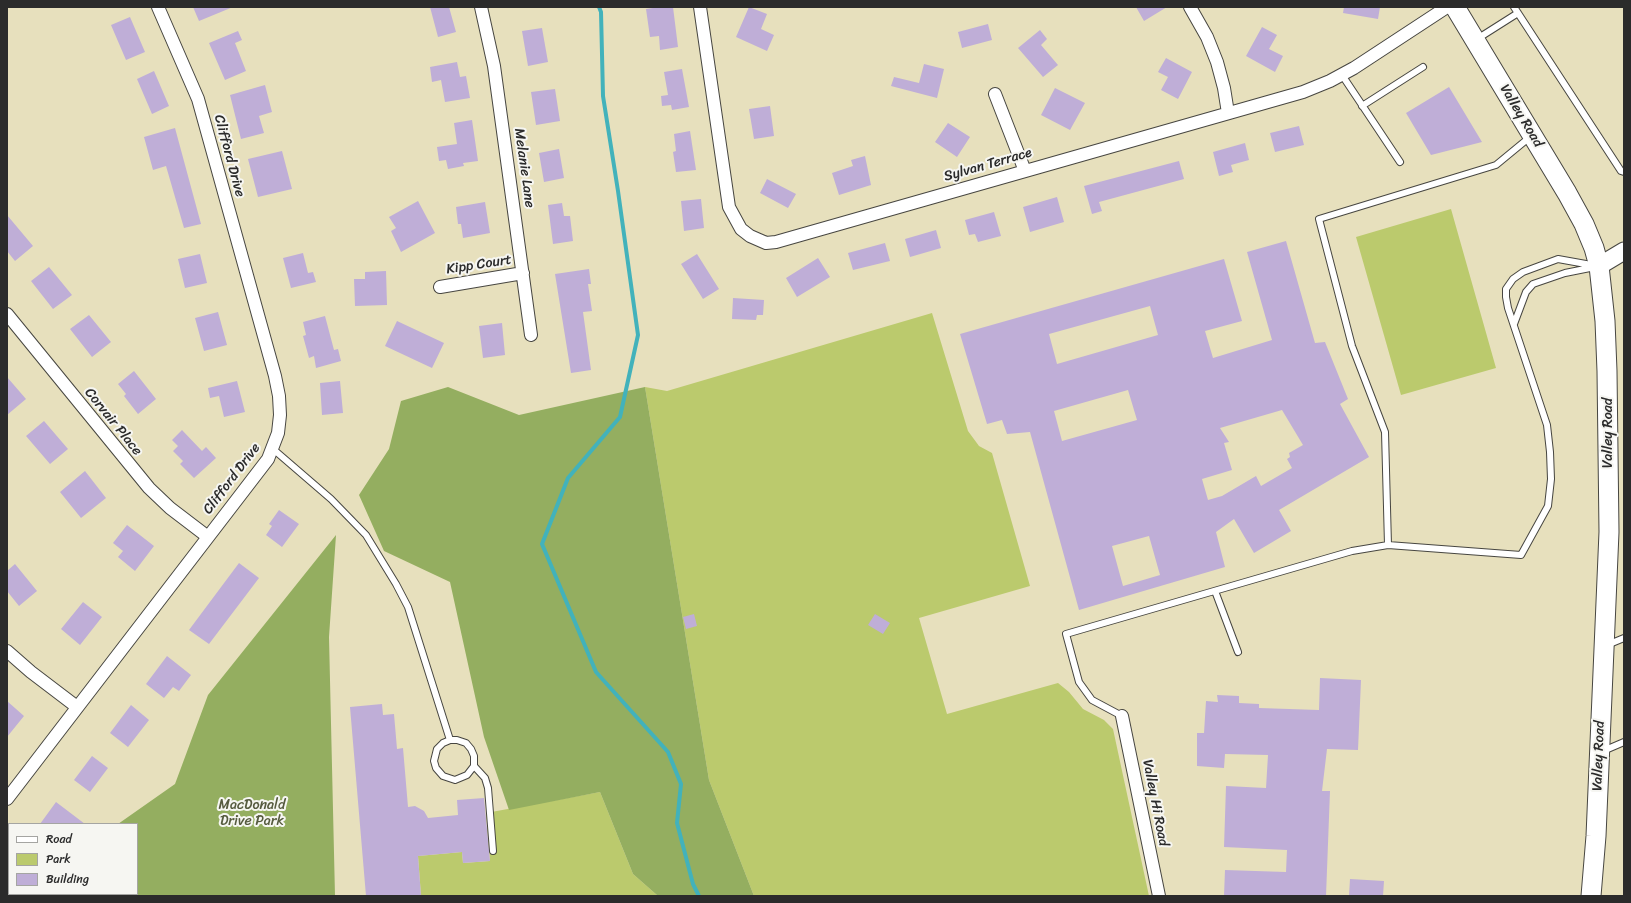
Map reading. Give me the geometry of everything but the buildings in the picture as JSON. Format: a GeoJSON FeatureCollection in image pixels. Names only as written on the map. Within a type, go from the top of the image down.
{"type":"FeatureCollection","features":[{"type":"Feature","properties":{"kind":"main road","name":"Valley Road"},"geometry":{"type":"LineString","coordinates":[[1455,7],[1533,135],[1584,224],[1594,248],[1599,266],[1605,321],[1608,400],[1609,532],[1600,752],[1591,896]]}},
{"type":"Feature","properties":{"kind":"main road"},"geometry":{"type":"LineString","coordinates":[[1599,266],[1624,251]]}},
{"type":"Feature","properties":{"kind":"street","name":"Clifford Drive"},"geometry":{"type":"LineString","coordinates":[[7,800],[268,459],[273,449],[278,432],[280,415],[279,396],[275,376],[198,99],[158,7]]}},
{"type":"Feature","properties":{"kind":"street","name":"Melanie Lane"},"geometry":{"type":"LineString","coordinates":[[481,7],[494,66],[531,335]]}},
{"type":"Feature","properties":{"kind":"street","name":"Sylvan Terrace"},"geometry":{"type":"LineString","coordinates":[[700,7],[730,208],[741,229],[750,236],[766,243],[776,242],[1303,92],[1342,75],[1447,7]]}},
{"type":"Feature","properties":{"kind":"street"},"geometry":{"type":"LineString","coordinates":[[1190,7],[1207,37],[1217,62],[1224,88],[1228,113]]}},
{"type":"Feature","properties":{"kind":"street"},"geometry":{"type":"LineString","coordinates":[[996,94],[1024,171]]}},
{"type":"Feature","properties":{"kind":"street","name":"Kipp Court"},"geometry":{"type":"LineString","coordinates":[[440,287],[523,273]]}},
{"type":"Feature","properties":{"kind":"street","name":"Corvair Place"},"geometry":{"type":"LineString","coordinates":[[7,314],[149,488],[170,508],[208,537]]}},
{"type":"Feature","properties":{"kind":"street"},"geometry":{"type":"LineString","coordinates":[[7,651],[31,672],[77,707]]}},
{"type":"Feature","properties":{"kind":"street","name":"Valley Hi Road"},"geometry":{"type":"LineString","coordinates":[[1122,716],[1158,896]]}},
{"type":"Feature","properties":{"kind":"lane"},"geometry":{"type":"LineString","coordinates":[[1476,40],[1516,10],[1621,171],[1624,172]]}},
{"type":"Feature","properties":{"kind":"lane"},"geometry":{"type":"LineString","coordinates":[[1362,106],[1423,67]]}},
{"type":"Feature","properties":{"kind":"lane"},"geometry":{"type":"LineString","coordinates":[[1342,75],[1400,162]]}},
{"type":"Feature","properties":{"kind":"lane"},"geometry":{"type":"LineString","coordinates":[[1388,545],[1385,432],[1352,346],[1319,219],[1496,165],[1533,135]]}},
{"type":"Feature","properties":{"kind":"lane"},"geometry":{"type":"LineString","coordinates":[[1122,716],[1092,700],[1079,682],[1066,634],[1352,551],[1388,545],[1521,556],[1548,506],[1551,479],[1550,452],[1547,426],[1514,324],[1506,297],[1506,289],[1513,279],[1523,272],[1558,259],[1599,266]]}},
{"type":"Feature","properties":{"kind":"lane"},"geometry":{"type":"LineString","coordinates":[[1514,324],[1526,292],[1533,284],[1565,273],[1599,266]]}},
{"type":"Feature","properties":{"kind":"lane"},"geometry":{"type":"LineString","coordinates":[[273,449],[330,498],[366,535],[396,584],[408,607],[450,740]]}},
{"type":"Feature","properties":{"kind":"lane"},"geometry":{"type":"LineString","coordinates":[[1215,591],[1238,652]]}},
{"type":"Feature","properties":{"kind":"lane"},"geometry":{"type":"LineString","coordinates":[[1604,646],[1624,638]]}},
{"type":"Feature","properties":{"kind":"lane"},"geometry":{"type":"LineString","coordinates":[[450,740],[457,740],[466,743],[471,748],[474,756],[474,766],[467,776],[455,780],[443,776],[436,768],[434,761],[435,754],[443,744],[450,740]]}},
{"type":"Feature","properties":{"kind":"lane"},"geometry":{"type":"LineString","coordinates":[[1600,752],[1624,742]]}},
{"type":"Feature","properties":{"kind":"lane"},"geometry":{"type":"LineString","coordinates":[[474,766],[485,778],[488,788],[493,851]]}},
{"type":"Feature","properties":{"kind":"green space"},"geometry":{"type":"Polygon","coordinates":[[[1451,209],[1496,368],[1401,395],[1356,237],[1451,209]]]}},
{"type":"Feature","properties":{"kind":"green space"},"geometry":{"type":"Polygon","coordinates":[[[932,313],[968,431],[979,446],[992,453],[1030,586],[919,618],[947,714],[1058,683],[1069,692],[1083,709],[1104,720],[1113,729],[1149,896],[754,896],[709,780],[645,387],[667,391],[932,313]]]}},
{"type":"Feature","properties":{"kind":"green space"},"geometry":{"type":"Polygon","coordinates":[[[448,387],[519,415],[645,387],[709,780],[754,896],[658,896],[633,874],[600,792],[509,810],[484,737],[450,582],[384,551],[359,495],[389,449],[401,401],[448,387]]]}},
{"type":"Feature","properties":{"kind":"green space","name":"MacDonald Drive Park"},"geometry":{"type":"Polygon","coordinates":[[[336,535],[329,637],[335,896],[56,896],[138,895],[138,823],[119,823],[175,784],[208,695],[336,535]]]}},
{"type":"Feature","properties":{"kind":"green space"},"geometry":{"type":"Polygon","coordinates":[[[600,792],[633,874],[658,896],[421,896],[418,856],[462,852],[463,863],[490,861],[486,813],[600,792]]]}},
{"type":"Feature","properties":{"kind":"waterway"},"geometry":{"type":"LineString","coordinates":[[599,7],[601,12],[603,96],[638,335],[620,417],[568,478],[542,544],[596,672],[668,752],[681,784],[677,823],[693,884],[699,896]]}}]}
